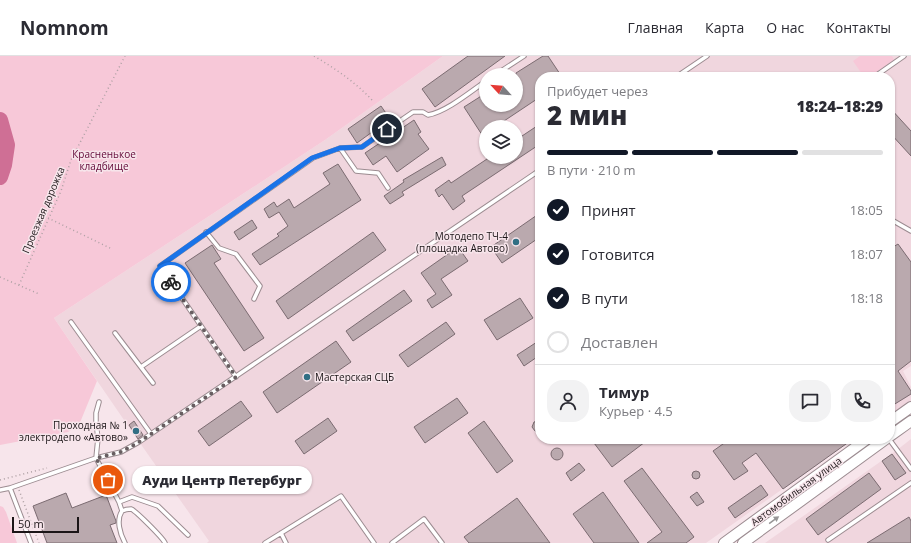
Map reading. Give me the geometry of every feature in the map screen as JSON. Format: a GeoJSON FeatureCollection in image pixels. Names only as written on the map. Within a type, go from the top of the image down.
{"type":"FeatureCollection","features":[{"type":"Feature","properties":{"kind":"main road"},"geometry":{"type":"LineString","coordinates":[[895,418],[911,407]]}},
{"type":"Feature","properties":{"kind":"main road"},"geometry":{"type":"LineString","coordinates":[[895,432],[911,421]]}},
{"type":"Feature","properties":{"kind":"main road","name":"Автомобильная улица"},"geometry":{"type":"LineString","coordinates":[[724,543],[861,444]]}},
{"type":"Feature","properties":{"kind":"main road","name":"Автомобильная улица"},"geometry":{"type":"LineString","coordinates":[[742,543],[879,444]]}},
{"type":"Feature","properties":{"kind":"lane"},"geometry":{"type":"LineString","coordinates":[[506,68],[524,56]]}},
{"type":"Feature","properties":{"kind":"lane"},"geometry":{"type":"LineString","coordinates":[[683,72],[707,56]]}},
{"type":"Feature","properties":{"kind":"lane"},"geometry":{"type":"LineString","coordinates":[[881,72],[904,56]]}},
{"type":"Feature","properties":{"kind":"lane"},"geometry":{"type":"LineString","coordinates":[[236,377],[160,266],[312,158],[340,148],[362,147],[413,112],[423,112],[428,115],[434,114],[479,86]]}},
{"type":"Feature","properties":{"kind":"lane"},"geometry":{"type":"LineString","coordinates":[[340,148],[356,171],[378,173],[388,188]]}},
{"type":"Feature","properties":{"kind":"lane"},"geometry":{"type":"LineString","coordinates":[[0,490],[10,488],[96,458],[121,452],[151,434],[236,377],[535,173]]}},
{"type":"Feature","properties":{"kind":"lane"},"geometry":{"type":"LineString","coordinates":[[895,222],[911,231]]}},
{"type":"Feature","properties":{"kind":"lane"},"geometry":{"type":"LineString","coordinates":[[206,232],[219,248],[236,254],[260,286],[254,299]]}},
{"type":"Feature","properties":{"kind":"lane"},"geometry":{"type":"LineString","coordinates":[[71,322],[151,434]]}},
{"type":"Feature","properties":{"kind":"lane"},"geometry":{"type":"LineString","coordinates":[[141,367],[201,326]]}},
{"type":"Feature","properties":{"kind":"lane"},"geometry":{"type":"LineString","coordinates":[[115,333],[153,383]]}},
{"type":"Feature","properties":{"kind":"lane"},"geometry":{"type":"LineString","coordinates":[[99,402],[96,413],[98,438],[96,458],[119,502],[122,511]]}},
{"type":"Feature","properties":{"kind":"lane"},"geometry":{"type":"LineString","coordinates":[[893,444],[911,469]]}},
{"type":"Feature","properties":{"kind":"lane"},"geometry":{"type":"LineString","coordinates":[[828,540],[911,483]]}},
{"type":"Feature","properties":{"kind":"lane"},"geometry":{"type":"LineString","coordinates":[[10,488],[31,543]]}},
{"type":"Feature","properties":{"kind":"lane"},"geometry":{"type":"LineString","coordinates":[[265,543],[341,496],[374,543]]}},
{"type":"Feature","properties":{"kind":"lane"},"geometry":{"type":"LineString","coordinates":[[119,502],[132,497],[158,506],[188,535]]}},
{"type":"Feature","properties":{"kind":"lane"},"geometry":{"type":"LineString","coordinates":[[125,543],[122,537],[119,515],[122,511],[131,509],[139,514],[145,523],[166,543]]}},
{"type":"Feature","properties":{"kind":"lane"},"geometry":{"type":"LineString","coordinates":[[392,543],[424,519],[442,543]]}},
{"type":"Feature","properties":{"kind":"lane"},"geometry":{"type":"LineString","coordinates":[[281,533],[286,543]]}},
{"type":"Feature","properties":{"kind":"path","name":"Проезжая дорожка"},"geometry":{"type":"LineString","coordinates":[[19,285],[61,191],[71,160],[125,56]]}},
{"type":"Feature","properties":{"kind":"path"},"geometry":{"type":"LineString","coordinates":[[314,56],[358,85],[372,100]]}},
{"type":"Feature","properties":{"kind":"path"},"geometry":{"type":"LineString","coordinates":[[48,218],[112,249]]}},
{"type":"Feature","properties":{"kind":"path"},"geometry":{"type":"LineString","coordinates":[[0,276],[39,294]]}},
{"type":"Feature","properties":{"kind":"path"},"geometry":{"type":"LineString","coordinates":[[14,476],[39,543]]}},
{"type":"Feature","properties":{"kind":"shaded area"},"geometry":{"type":"Polygon","coordinates":[[[443,56],[911,56],[911,366],[903,371],[911,387],[911,401],[895,412],[895,72],[535,72],[535,444],[846,444],[706,543],[207,543],[209,541],[54,318],[325,140],[443,56]]]}},
{"type":"Feature","properties":{"kind":"shaded area"},"geometry":{"type":"Polygon","coordinates":[[[911,439],[911,543],[765,543],[897,450],[911,439]]]}},
{"type":"Feature","properties":{"kind":"green space","name":"Красненькое кладбище"},"geometry":{"type":"Polygon","coordinates":[[[0,56],[443,56],[325,140],[54,318],[97,381],[79,425],[68,432],[0,445],[0,56]]]}},
{"type":"Feature","properties":{"kind":"green space"},"geometry":{"type":"Polygon","coordinates":[[[860,56],[892,56],[894,60],[876,72],[861,72],[853,61],[860,56]]]}},
{"type":"Feature","properties":{"kind":"green space"},"geometry":{"type":"Polygon","coordinates":[[[0,506],[3,507],[6,512],[17,543],[0,543],[0,506]]]}},
{"type":"Feature","properties":{"kind":"building"},"geometry":{"type":"Polygon","coordinates":[[[468,56],[505,56],[489,68],[479,68],[479,75],[435,107],[422,89],[468,56]]]}},
{"type":"Feature","properties":{"kind":"building"},"geometry":{"type":"Polygon","coordinates":[[[543,56],[548,56],[559,72],[535,72],[535,100],[523,108],[523,69],[543,56]]]}},
{"type":"Feature","properties":{"kind":"building"},"geometry":{"type":"Polygon","coordinates":[[[479,97],[479,112],[518,112],[506,120],[479,120],[479,130],[464,107],[479,97]]]}},
{"type":"Feature","properties":{"kind":"building"},"geometry":{"type":"Polygon","coordinates":[[[381,106],[390,119],[357,143],[348,129],[381,106]]]}},
{"type":"Feature","properties":{"kind":"building"},"geometry":{"type":"Polygon","coordinates":[[[895,113],[911,131],[911,156],[895,138],[895,113]]]}},
{"type":"Feature","properties":{"kind":"building"},"geometry":{"type":"Polygon","coordinates":[[[414,120],[421,132],[418,134],[429,149],[397,172],[386,156],[373,165],[365,153],[414,120]]]}},
{"type":"Feature","properties":{"kind":"building"},"geometry":{"type":"Polygon","coordinates":[[[535,127],[535,147],[523,155],[523,135],[535,127]]]}},
{"type":"Feature","properties":{"kind":"building"},"geometry":{"type":"Polygon","coordinates":[[[442,157],[446,165],[402,192],[404,195],[390,204],[384,196],[404,182],[403,180],[442,157]]]}},
{"type":"Feature","properties":{"kind":"building"},"geometry":{"type":"Polygon","coordinates":[[[338,164],[361,200],[260,265],[252,254],[279,236],[277,234],[288,226],[279,212],[269,218],[264,209],[274,202],[277,207],[289,199],[294,208],[330,184],[323,173],[338,164]]]}},
{"type":"Feature","properties":{"kind":"building"},"geometry":{"type":"Polygon","coordinates":[[[480,164],[510,164],[462,196],[465,201],[453,210],[442,194],[439,197],[435,190],[449,180],[451,183],[480,164]]]}},
{"type":"Feature","properties":{"kind":"building","name":"Мотодепо ТЧ-4 (площадка Автово)"},"geometry":{"type":"Polygon","coordinates":[[[535,216],[535,240],[502,263],[491,247],[535,216]]]}},
{"type":"Feature","properties":{"kind":"building"},"geometry":{"type":"Polygon","coordinates":[[[252,220],[257,228],[239,240],[234,232],[252,220]]]}},
{"type":"Feature","properties":{"kind":"building"},"geometry":{"type":"Polygon","coordinates":[[[373,232],[386,250],[288,319],[276,301],[373,232]]]}},
{"type":"Feature","properties":{"kind":"building"},"geometry":{"type":"Polygon","coordinates":[[[898,244],[911,262],[911,361],[898,371],[911,391],[911,394],[895,404],[895,246],[898,244]]]}},
{"type":"Feature","properties":{"kind":"building"},"geometry":{"type":"Polygon","coordinates":[[[212,245],[221,259],[214,263],[264,338],[244,351],[185,263],[212,245]]]}},
{"type":"Feature","properties":{"kind":"building"},"geometry":{"type":"Polygon","coordinates":[[[458,247],[468,261],[441,279],[452,295],[432,308],[427,300],[436,294],[421,273],[458,247]]]}},
{"type":"Feature","properties":{"kind":"building"},"geometry":{"type":"Polygon","coordinates":[[[404,290],[412,301],[353,341],[346,331],[404,290]]]}},
{"type":"Feature","properties":{"kind":"building"},"geometry":{"type":"Polygon","coordinates":[[[520,298],[533,318],[497,340],[484,320],[520,298]]]}},
{"type":"Feature","properties":{"kind":"building"},"geometry":{"type":"Polygon","coordinates":[[[446,322],[455,334],[408,367],[399,355],[446,322]]]}},
{"type":"Feature","properties":{"kind":"building","name":"Мастерская СЦБ"},"geometry":{"type":"Polygon","coordinates":[[[336,341],[351,362],[277,413],[263,392],[336,341]]]}},
{"type":"Feature","properties":{"kind":"building"},"geometry":{"type":"Polygon","coordinates":[[[535,343],[535,358],[524,366],[517,355],[535,343]]]}},
{"type":"Feature","properties":{"kind":"building"},"geometry":{"type":"Polygon","coordinates":[[[457,398],[468,413],[425,443],[414,427],[457,398]]]}},
{"type":"Feature","properties":{"kind":"building"},"geometry":{"type":"Polygon","coordinates":[[[241,401],[252,416],[209,446],[198,431],[241,401]]]}},
{"type":"Feature","properties":{"kind":"building"},"geometry":{"type":"Polygon","coordinates":[[[328,418],[337,431],[304,454],[295,441],[328,418]]]}},
{"type":"Feature","properties":{"kind":"building","name":"Проходная № 1 электродепо «Автово»"},"geometry":{"type":"Polygon","coordinates":[[[134,421],[143,435],[138,439],[129,425],[134,421]]]}},
{"type":"Feature","properties":{"kind":"building"},"geometry":{"type":"Polygon","coordinates":[[[484,421],[513,461],[497,473],[468,433],[484,421]]]}},
{"type":"Feature","properties":{"kind":"building"},"geometry":{"type":"Polygon","coordinates":[[[535,422],[535,431],[532,427],[535,422]]]}},
{"type":"Feature","properties":{"kind":"building"},"geometry":{"type":"Polygon","coordinates":[[[595,444],[642,444],[612,467],[595,444]]]}},
{"type":"Feature","properties":{"kind":"building"},"geometry":{"type":"Polygon","coordinates":[[[723,444],[846,444],[783,489],[756,453],[742,463],[748,471],[734,480],[713,451],[723,444]]]}},
{"type":"Feature","properties":{"kind":"building"},"geometry":{"type":"Polygon","coordinates":[[[557,448],[561,450],[563,454],[561,458],[557,460],[553,458],[551,454],[553,450],[557,448]]]}},
{"type":"Feature","properties":{"kind":"building"},"geometry":{"type":"Polygon","coordinates":[[[892,454],[906,473],[895,480],[882,461],[892,454]]]}},
{"type":"Feature","properties":{"kind":"building"},"geometry":{"type":"Polygon","coordinates":[[[579,463],[585,470],[571,481],[566,473],[579,463]]]}},
{"type":"Feature","properties":{"kind":"building"},"geometry":{"type":"Polygon","coordinates":[[[642,468],[694,537],[686,543],[647,543],[662,532],[624,481],[642,468]]]}},
{"type":"Feature","properties":{"kind":"building"},"geometry":{"type":"Polygon","coordinates":[[[696,471],[699,472],[699,478],[696,479],[693,478],[692,475],[693,472],[696,471]]]}},
{"type":"Feature","properties":{"kind":"building"},"geometry":{"type":"Polygon","coordinates":[[[869,473],[881,489],[818,535],[806,519],[869,473]]]}},
{"type":"Feature","properties":{"kind":"building"},"geometry":{"type":"Polygon","coordinates":[[[761,485],[768,495],[735,518],[728,508],[761,485]]]}},
{"type":"Feature","properties":{"kind":"building"},"geometry":{"type":"Polygon","coordinates":[[[603,492],[639,543],[594,543],[573,514],[603,492]]]}},
{"type":"Feature","properties":{"kind":"building"},"geometry":{"type":"Polygon","coordinates":[[[697,492],[704,502],[697,506],[690,497],[697,492]]]}},
{"type":"Feature","properties":{"kind":"building"},"geometry":{"type":"Polygon","coordinates":[[[66,493],[72,508],[106,495],[116,521],[116,523],[110,525],[117,543],[47,543],[33,506],[66,493]]]}},
{"type":"Feature","properties":{"kind":"building"},"geometry":{"type":"Polygon","coordinates":[[[517,498],[550,543],[469,543],[464,537],[517,498]]]}},
{"type":"Feature","properties":{"kind":"building"},"geometry":{"type":"Polygon","coordinates":[[[909,517],[911,521],[911,543],[867,543],[909,517]]]}},
{"type":"Feature","properties":{"kind":"waterway"},"geometry":{"type":"LineString","coordinates":[[0,120],[7,145],[4,165],[0,177]]}},
{"type":"Feature","properties":{"kind":"way so far"},"geometry":{"type":"LineString","coordinates":[[108,480],[96,458],[121,452],[139,442],[236,377],[171,282]]}},
{"type":"Feature","properties":{"kind":"place","name":"Мотодепо ТЧ-4 (площадка Автово)"},"geometry":{"type":"Point","coordinates":[516,242]}},
{"type":"Feature","properties":{"kind":"place","name":"Мастерская СЦБ"},"geometry":{"type":"Point","coordinates":[307,377]}},
{"type":"Feature","properties":{"kind":"place","name":"Проходная № 1 электродепо «Автово»"},"geometry":{"type":"Point","coordinates":[136,431]}},
{"type":"Feature","properties":{"kind":"place","name":"Ауди Центр Петербург"},"geometry":{"type":"Point","coordinates":[108,480]}},
{"type":"Feature","properties":{"kind":"route"},"geometry":{"type":"LineString","coordinates":[[171,282],[160,266],[206,232],[312,158],[340,148],[362,147],[387,129]]}}]}
